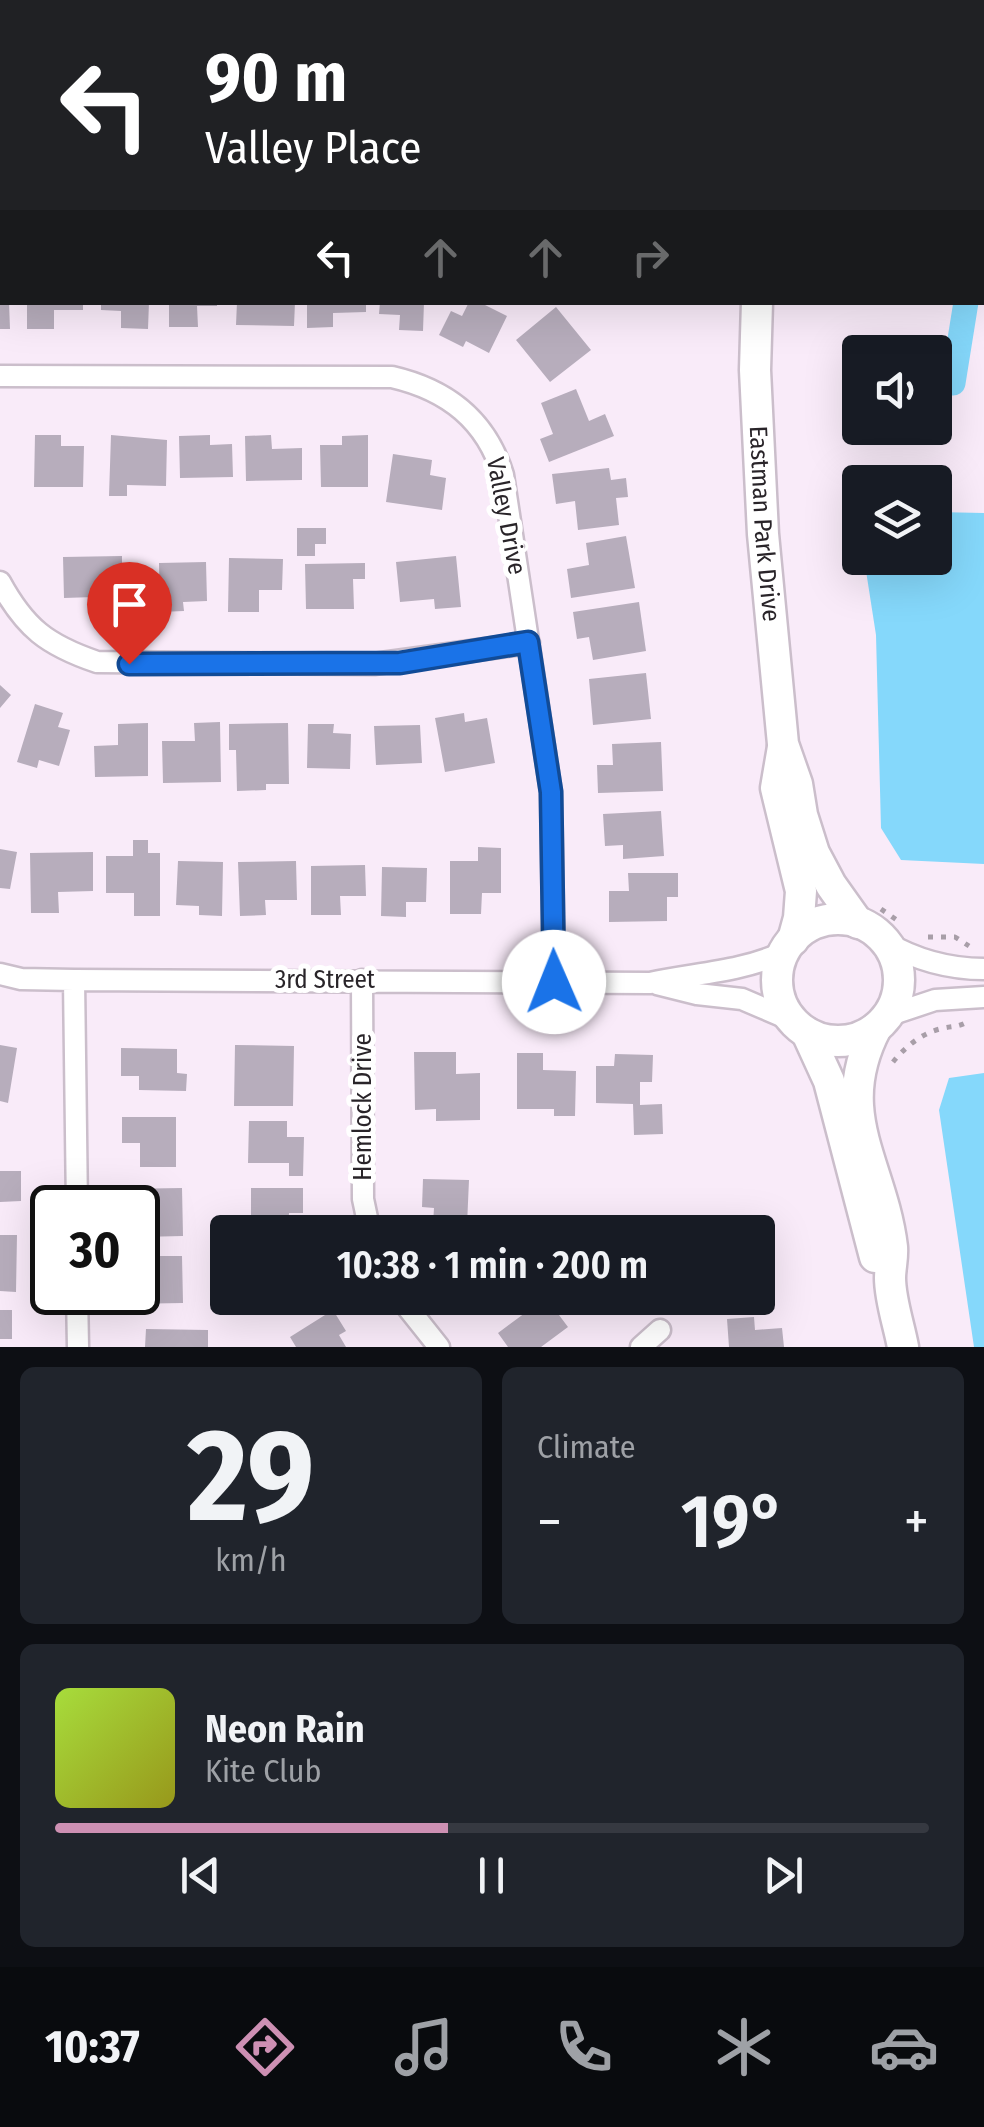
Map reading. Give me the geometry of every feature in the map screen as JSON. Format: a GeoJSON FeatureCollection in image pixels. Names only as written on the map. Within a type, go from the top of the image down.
{"type":"FeatureCollection","features":[{"type":"Feature","properties":{"kind":"street","name":"Eastman Park Drive"},"geometry":{"type":"LineString","coordinates":[[756,305],[763,534],[783,744],[814,853],[831,885],[866,913]]}},
{"type":"Feature","properties":{"kind":"street","name":"Valley Drive"},"geometry":{"type":"LineString","coordinates":[[0,376],[392,377],[446,397],[470,414],[497,458],[551,792],[554,982]]}},
{"type":"Feature","properties":{"kind":"street"},"geometry":{"type":"LineString","coordinates":[[0,582],[26,624],[58,646],[97,662],[374,664],[528,642]]}},
{"type":"Feature","properties":{"kind":"street","name":"Eastman Park Drive"},"geometry":{"type":"LineString","coordinates":[[783,744],[776,788],[800,891],[799,918],[788,946]]}},
{"type":"Feature","properties":{"kind":"street"},"geometry":{"type":"LineString","coordinates":[[890,1281],[872,1251],[829,1081],[799,1026],[782,1004],[777,987],[778,969],[788,946],[821,922],[866,913],[898,972],[895,1001],[865,1049],[858,1079],[858,1116],[892,1249],[890,1281],[904,1347]]}},
{"type":"Feature","properties":{"kind":"street"},"geometry":{"type":"LineString","coordinates":[[885,942],[908,956],[936,964],[984,968]]}},
{"type":"Feature","properties":{"kind":"street","name":"3rd Street"},"geometry":{"type":"LineString","coordinates":[[0,974],[21,979],[74,980],[650,983],[740,969],[788,946]]}},
{"type":"Feature","properties":{"kind":"street"},"geometry":{"type":"LineString","coordinates":[[74,980],[76,1185]]}},
{"type":"Feature","properties":{"kind":"street","name":"Hemlock Drive"},"geometry":{"type":"LineString","coordinates":[[362,980],[363,1199],[366,1215]]}},
{"type":"Feature","properties":{"kind":"street","name":"3rd Street"},"geometry":{"type":"LineString","coordinates":[[650,983],[742,999],[799,1026]]}},
{"type":"Feature","properties":{"kind":"street"},"geometry":{"type":"LineString","coordinates":[[799,1026],[824,1040],[843,1042],[862,1037],[882,1022],[935,1000],[984,997]]}},
{"type":"Feature","properties":{"kind":"street"},"geometry":{"type":"LineString","coordinates":[[77,1315],[78,1347]]}},
{"type":"Feature","properties":{"kind":"street"},"geometry":{"type":"LineString","coordinates":[[414,1315],[439,1347]]}},
{"type":"Feature","properties":{"kind":"street"},"geometry":{"type":"LineString","coordinates":[[641,1347],[660,1330]]}},
{"type":"Feature","properties":{"kind":"path"},"geometry":{"type":"LineString","coordinates":[[866,913],[914,933],[956,937]]}},
{"type":"Feature","properties":{"kind":"path"},"geometry":{"type":"LineString","coordinates":[[888,1070],[897,1056],[919,1038],[943,1028],[959,1027]]}},
{"type":"Feature","properties":{"kind":"water"},"geometry":{"type":"Polygon","coordinates":[[[952,512],[984,513],[984,864],[901,860],[881,828],[876,635],[867,575],[952,575],[952,512]]]}},
{"type":"Feature","properties":{"kind":"water"},"geometry":{"type":"Polygon","coordinates":[[[984,1073],[984,1347],[974,1347],[939,1110],[949,1078],[984,1073]]]}},
{"type":"Feature","properties":{"kind":"building"},"geometry":{"type":"Polygon","coordinates":[[[0,305],[9,305],[10,329],[0,329],[0,305]]]}},
{"type":"Feature","properties":{"kind":"building"},"geometry":{"type":"Polygon","coordinates":[[[27,305],[83,305],[83,310],[54,310],[54,329],[27,329],[27,305]]]}},
{"type":"Feature","properties":{"kind":"building"},"geometry":{"type":"Polygon","coordinates":[[[101,305],[149,305],[148,329],[121,328],[121,311],[101,310],[101,305]]]}},
{"type":"Feature","properties":{"kind":"building"},"geometry":{"type":"Polygon","coordinates":[[[169,305],[217,305],[197,306],[198,327],[169,327],[169,305]]]}},
{"type":"Feature","properties":{"kind":"building"},"geometry":{"type":"Polygon","coordinates":[[[237,305],[295,305],[294,326],[236,325],[237,305]]]}},
{"type":"Feature","properties":{"kind":"building"},"geometry":{"type":"Polygon","coordinates":[[[307,305],[366,305],[366,312],[333,313],[333,327],[307,328],[307,305]]]}},
{"type":"Feature","properties":{"kind":"building"},"geometry":{"type":"Polygon","coordinates":[[[380,305],[424,305],[423,331],[399,330],[400,315],[379,314],[380,305]]]}},
{"type":"Feature","properties":{"kind":"building"},"geometry":{"type":"Polygon","coordinates":[[[468,305],[485,305],[507,316],[489,353],[466,341],[463,347],[439,335],[451,311],[462,316],[468,305]]]}},
{"type":"Feature","properties":{"kind":"building"},"geometry":{"type":"Polygon","coordinates":[[[556,307],[591,350],[550,382],[516,340],[556,307]]]}},
{"type":"Feature","properties":{"kind":"building"},"geometry":{"type":"Polygon","coordinates":[[[576,389],[589,421],[605,414],[614,436],[549,462],[540,439],[553,434],[541,403],[576,389]]]}},
{"type":"Feature","properties":{"kind":"building"},"geometry":{"type":"Polygon","coordinates":[[[35,435],[61,435],[61,446],[84,446],[83,487],[34,487],[35,435]]]}},
{"type":"Feature","properties":{"kind":"building"},"geometry":{"type":"Polygon","coordinates":[[[111,435],[167,440],[166,486],[127,485],[127,496],[109,496],[111,435]]]}},
{"type":"Feature","properties":{"kind":"building"},"geometry":{"type":"Polygon","coordinates":[[[210,435],[210,445],[232,444],[233,477],[180,478],[179,436],[210,435]]]}},
{"type":"Feature","properties":{"kind":"building"},"geometry":{"type":"Polygon","coordinates":[[[271,435],[272,449],[302,448],[302,480],[246,481],[245,436],[271,435]]]}},
{"type":"Feature","properties":{"kind":"building"},"geometry":{"type":"Polygon","coordinates":[[[368,435],[368,487],[321,487],[320,445],[342,445],[342,436],[368,435]]]}},
{"type":"Feature","properties":{"kind":"building"},"geometry":{"type":"Polygon","coordinates":[[[393,454],[432,460],[430,475],[446,478],[442,510],[386,502],[393,454]]]}},
{"type":"Feature","properties":{"kind":"building"},"geometry":{"type":"Polygon","coordinates":[[[609,468],[611,480],[626,478],[628,497],[616,498],[619,525],[578,530],[575,501],[556,504],[552,474],[609,468]]]}},
{"type":"Feature","properties":{"kind":"building"},"geometry":{"type":"Polygon","coordinates":[[[297,528],[326,528],[326,544],[315,544],[315,556],[297,556],[297,528]]]}},
{"type":"Feature","properties":{"kind":"building"},"geometry":{"type":"Polygon","coordinates":[[[626,536],[635,588],[571,598],[567,569],[589,565],[586,543],[626,536]]]}},
{"type":"Feature","properties":{"kind":"building"},"geometry":{"type":"Polygon","coordinates":[[[122,556],[122,581],[133,581],[134,613],[95,614],[94,597],[64,598],[63,557],[122,556]]]}},
{"type":"Feature","properties":{"kind":"building"},"geometry":{"type":"Polygon","coordinates":[[[456,556],[461,607],[435,609],[434,599],[400,602],[396,562],[456,556]]]}},
{"type":"Feature","properties":{"kind":"building"},"geometry":{"type":"Polygon","coordinates":[[[229,558],[283,559],[282,590],[259,590],[259,612],[228,612],[229,558]]]}},
{"type":"Feature","properties":{"kind":"building"},"geometry":{"type":"Polygon","coordinates":[[[206,562],[207,601],[183,602],[184,611],[160,612],[159,563],[206,562]]]}},
{"type":"Feature","properties":{"kind":"building"},"geometry":{"type":"Polygon","coordinates":[[[365,563],[365,579],[353,579],[354,609],[306,609],[305,564],[365,563]]]}},
{"type":"Feature","properties":{"kind":"building"},"geometry":{"type":"Polygon","coordinates":[[[639,602],[646,651],[593,660],[589,637],[577,639],[573,612],[639,602]]]}},
{"type":"Feature","properties":{"kind":"building"},"geometry":{"type":"Polygon","coordinates":[[[646,673],[651,719],[593,725],[589,679],[646,673]]]}},
{"type":"Feature","properties":{"kind":"building"},"geometry":{"type":"Polygon","coordinates":[[[0,685],[11,695],[0,708],[0,685]]]}},
{"type":"Feature","properties":{"kind":"building"},"geometry":{"type":"Polygon","coordinates":[[[35,704],[63,713],[58,727],[70,730],[59,766],[39,760],[37,768],[17,762],[35,704]]]}},
{"type":"Feature","properties":{"kind":"building"},"geometry":{"type":"Polygon","coordinates":[[[464,713],[465,722],[487,718],[495,763],[445,772],[435,718],[464,713]]]}},
{"type":"Feature","properties":{"kind":"building"},"geometry":{"type":"Polygon","coordinates":[[[220,722],[221,782],[163,783],[162,741],[195,741],[194,723],[220,722]]]}},
{"type":"Feature","properties":{"kind":"building"},"geometry":{"type":"Polygon","coordinates":[[[148,723],[148,776],[95,777],[94,746],[118,745],[118,724],[148,723]]]}},
{"type":"Feature","properties":{"kind":"building"},"geometry":{"type":"Polygon","coordinates":[[[288,723],[289,784],[266,784],[266,790],[237,791],[236,750],[229,750],[229,724],[288,723]]]}},
{"type":"Feature","properties":{"kind":"building"},"geometry":{"type":"Polygon","coordinates":[[[308,724],[334,724],[333,733],[351,734],[350,769],[307,768],[308,724]]]}},
{"type":"Feature","properties":{"kind":"building"},"geometry":{"type":"Polygon","coordinates":[[[420,725],[422,763],[376,765],[374,726],[420,725]]]}},
{"type":"Feature","properties":{"kind":"building"},"geometry":{"type":"Polygon","coordinates":[[[661,742],[663,791],[598,793],[597,765],[613,765],[612,744],[661,742]]]}},
{"type":"Feature","properties":{"kind":"building"},"geometry":{"type":"Polygon","coordinates":[[[661,811],[664,856],[623,859],[623,845],[605,846],[603,814],[661,811]]]}},
{"type":"Feature","properties":{"kind":"building"},"geometry":{"type":"Polygon","coordinates":[[[133,840],[148,840],[148,853],[160,853],[160,916],[134,916],[134,893],[106,893],[106,856],[133,856],[133,840]]]}},
{"type":"Feature","properties":{"kind":"building"},"geometry":{"type":"Polygon","coordinates":[[[478,847],[501,848],[501,893],[482,893],[481,914],[450,914],[450,861],[478,861],[478,847]]]}},
{"type":"Feature","properties":{"kind":"building"},"geometry":{"type":"Polygon","coordinates":[[[0,849],[17,852],[10,889],[0,888],[0,849]]]}},
{"type":"Feature","properties":{"kind":"building"},"geometry":{"type":"Polygon","coordinates":[[[93,852],[93,891],[58,892],[59,913],[31,913],[30,853],[93,852]]]}},
{"type":"Feature","properties":{"kind":"building"},"geometry":{"type":"Polygon","coordinates":[[[178,861],[223,862],[222,916],[199,915],[199,906],[176,905],[178,861]]]}},
{"type":"Feature","properties":{"kind":"building"},"geometry":{"type":"Polygon","coordinates":[[[296,861],[297,900],[265,900],[266,915],[240,916],[238,862],[296,861]]]}},
{"type":"Feature","properties":{"kind":"building"},"geometry":{"type":"Polygon","coordinates":[[[365,865],[366,896],[340,896],[341,915],[311,915],[311,866],[365,865]]]}},
{"type":"Feature","properties":{"kind":"building"},"geometry":{"type":"Polygon","coordinates":[[[382,867],[427,868],[426,902],[406,902],[406,917],[381,916],[382,867]]]}},
{"type":"Feature","properties":{"kind":"building"},"geometry":{"type":"Polygon","coordinates":[[[628,873],[678,873],[678,897],[667,897],[667,921],[609,922],[609,891],[629,891],[628,873]]]}},
{"type":"Feature","properties":{"kind":"building"},"geometry":{"type":"Polygon","coordinates":[[[0,1045],[17,1048],[8,1103],[0,1101],[0,1045]]]}},
{"type":"Feature","properties":{"kind":"building"},"geometry":{"type":"Polygon","coordinates":[[[235,1045],[294,1046],[293,1106],[234,1106],[235,1045]]]}},
{"type":"Feature","properties":{"kind":"building"},"geometry":{"type":"Polygon","coordinates":[[[121,1048],[177,1049],[177,1073],[187,1074],[186,1091],[139,1090],[139,1076],[121,1076],[121,1048]]]}},
{"type":"Feature","properties":{"kind":"building"},"geometry":{"type":"Polygon","coordinates":[[[414,1052],[456,1052],[456,1074],[480,1073],[480,1120],[436,1121],[436,1109],[415,1110],[414,1052]]]}},
{"type":"Feature","properties":{"kind":"building"},"geometry":{"type":"Polygon","coordinates":[[[517,1053],[543,1053],[543,1070],[576,1071],[575,1116],[554,1116],[554,1109],[517,1109],[517,1053]]]}},
{"type":"Feature","properties":{"kind":"building"},"geometry":{"type":"Polygon","coordinates":[[[615,1054],[653,1055],[652,1082],[640,1082],[640,1105],[662,1104],[663,1134],[634,1135],[633,1104],[596,1103],[596,1066],[614,1066],[615,1054]]]}},
{"type":"Feature","properties":{"kind":"building"},"geometry":{"type":"Polygon","coordinates":[[[122,1117],[176,1117],[176,1167],[140,1167],[140,1143],[122,1143],[122,1117]]]}},
{"type":"Feature","properties":{"kind":"building"},"geometry":{"type":"Polygon","coordinates":[[[249,1121],[287,1121],[287,1137],[304,1137],[303,1176],[289,1176],[289,1163],[248,1163],[249,1121]]]}},
{"type":"Feature","properties":{"kind":"building"},"geometry":{"type":"Polygon","coordinates":[[[0,1171],[21,1171],[21,1201],[0,1202],[0,1171]]]}},
{"type":"Feature","properties":{"kind":"building"},"geometry":{"type":"Polygon","coordinates":[[[423,1179],[469,1180],[467,1215],[434,1215],[434,1208],[422,1207],[423,1179]]]}},
{"type":"Feature","properties":{"kind":"building"},"geometry":{"type":"Polygon","coordinates":[[[160,1188],[182,1188],[183,1236],[160,1237],[160,1188]]]}},
{"type":"Feature","properties":{"kind":"building"},"geometry":{"type":"Polygon","coordinates":[[[251,1188],[303,1188],[303,1213],[251,1215],[251,1188]]]}},
{"type":"Feature","properties":{"kind":"building"},"geometry":{"type":"Polygon","coordinates":[[[0,1235],[17,1235],[16,1292],[0,1291],[0,1235]]]}},
{"type":"Feature","properties":{"kind":"building"},"geometry":{"type":"Polygon","coordinates":[[[160,1256],[182,1256],[183,1303],[160,1303],[160,1256]]]}},
{"type":"Feature","properties":{"kind":"building"},"geometry":{"type":"Polygon","coordinates":[[[0,1310],[12,1310],[12,1339],[0,1339],[0,1310]]]}},
{"type":"Feature","properties":{"kind":"building"},"geometry":{"type":"Polygon","coordinates":[[[325,1315],[336,1315],[346,1331],[339,1335],[346,1347],[296,1347],[290,1337],[325,1315]]]}},
{"type":"Feature","properties":{"kind":"building"},"geometry":{"type":"Polygon","coordinates":[[[522,1315],[559,1315],[568,1327],[541,1347],[508,1347],[498,1333],[522,1315]]]}},
{"type":"Feature","properties":{"kind":"building"},"geometry":{"type":"Polygon","coordinates":[[[754,1317],[755,1330],[782,1328],[784,1347],[729,1347],[727,1319],[754,1317]]]}},
{"type":"Feature","properties":{"kind":"building"},"geometry":{"type":"Polygon","coordinates":[[[146,1329],[208,1330],[208,1347],[145,1347],[146,1329]]]}},
{"type":"Feature","properties":{"kind":"waterway"},"geometry":{"type":"LineString","coordinates":[[953,383],[966,305]]}},
{"type":"Feature","properties":{"kind":"route"},"geometry":{"type":"LineString","coordinates":[[129,664],[400,663],[528,642],[551,792],[554,982]]}}]}
